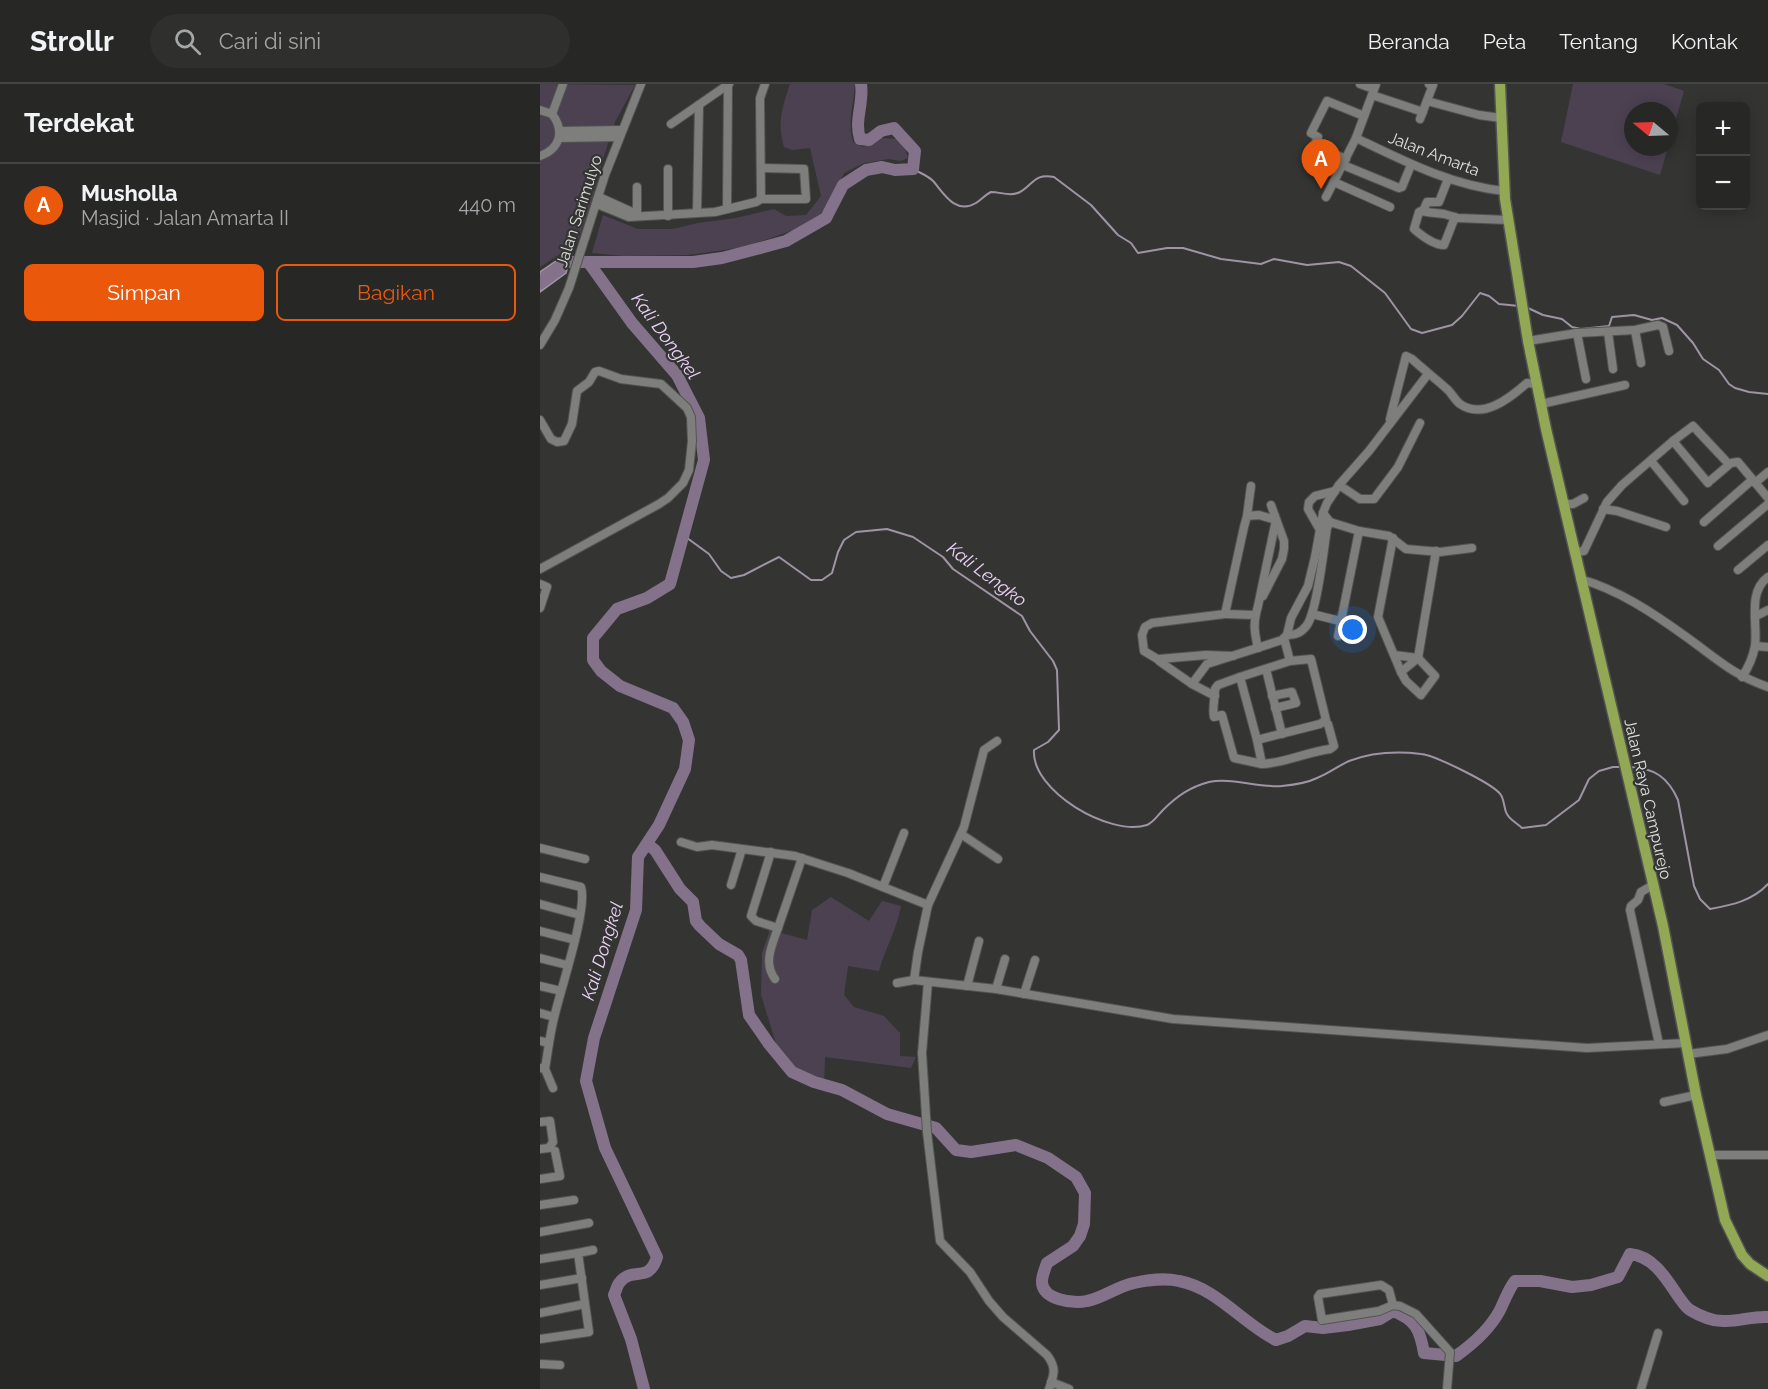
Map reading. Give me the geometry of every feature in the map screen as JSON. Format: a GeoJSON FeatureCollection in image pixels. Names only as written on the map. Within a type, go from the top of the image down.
{"type":"FeatureCollection","features":[{"type":"Feature","properties":{"kind":"main road","name":"Jalan Raya Campurejo"},"geometry":{"type":"LineString","coordinates":[[1500,84],[1504,191],[1540,404],[1653,885],[1696,1095],[1725,1220],[1736,1245],[1750,1264],[1768,1276]]}},
{"type":"Feature","properties":{"kind":"street"},"geometry":{"type":"LineString","coordinates":[[540,156],[551,152],[560,134],[552,114],[563,84]]}},
{"type":"Feature","properties":{"kind":"street","name":"Jalan Sarimulyo"},"geometry":{"type":"LineString","coordinates":[[540,345],[555,320],[569,288],[621,134],[641,84]]}},
{"type":"Feature","properties":{"kind":"street"},"geometry":{"type":"LineString","coordinates":[[670,124],[729,84]]}},
{"type":"Feature","properties":{"kind":"street"},"geometry":{"type":"LineString","coordinates":[[728,209],[729,84]]}},
{"type":"Feature","properties":{"kind":"street"},"geometry":{"type":"LineString","coordinates":[[761,199],[760,98],[765,84]]}},
{"type":"Feature","properties":{"kind":"street"},"geometry":{"type":"LineString","coordinates":[[1360,84],[1374,89],[1421,116],[1432,84]]}},
{"type":"Feature","properties":{"kind":"street"},"geometry":{"type":"LineString","coordinates":[[1326,197],[1356,138],[1374,89]]}},
{"type":"Feature","properties":{"kind":"street"},"geometry":{"type":"LineString","coordinates":[[1309,157],[1318,137],[1311,133],[1327,101],[1364,116]]}},
{"type":"Feature","properties":{"kind":"street"},"geometry":{"type":"LineString","coordinates":[[1427,101],[1479,115],[1501,118]]}},
{"type":"Feature","properties":{"kind":"street"},"geometry":{"type":"LineString","coordinates":[[697,213],[699,105]]}},
{"type":"Feature","properties":{"kind":"street"},"geometry":{"type":"LineString","coordinates":[[540,110],[552,114]]}},
{"type":"Feature","properties":{"kind":"street"},"geometry":{"type":"LineString","coordinates":[[560,134],[621,134]]}},
{"type":"Feature","properties":{"kind":"street","name":"Jalan Amarta"},"geometry":{"type":"LineString","coordinates":[[1356,138],[1411,165],[1448,179],[1480,188],[1504,191]]}},
{"type":"Feature","properties":{"kind":"street"},"geometry":{"type":"LineString","coordinates":[[1314,146],[1399,188],[1402,187],[1411,165]]}},
{"type":"Feature","properties":{"kind":"street"},"geometry":{"type":"LineString","coordinates":[[633,216],[668,216],[728,209],[761,199],[805,200],[807,197],[805,170],[761,168]]}},
{"type":"Feature","properties":{"kind":"street"},"geometry":{"type":"LineString","coordinates":[[668,169],[668,216]]}},
{"type":"Feature","properties":{"kind":"street"},"geometry":{"type":"LineString","coordinates":[[1448,179],[1440,201],[1436,204],[1427,202],[1419,212],[1414,230],[1444,246],[1455,217]]}},
{"type":"Feature","properties":{"kind":"street"},"geometry":{"type":"LineString","coordinates":[[1334,182],[1390,207]]}},
{"type":"Feature","properties":{"kind":"street"},"geometry":{"type":"LineString","coordinates":[[633,216],[637,187]]}},
{"type":"Feature","properties":{"kind":"street"},"geometry":{"type":"LineString","coordinates":[[598,200],[632,212],[633,216]]}},
{"type":"Feature","properties":{"kind":"street"},"geometry":{"type":"LineString","coordinates":[[1422,211],[1432,215],[1442,213],[1455,217],[1508,220]]}},
{"type":"Feature","properties":{"kind":"street"},"geometry":{"type":"LineString","coordinates":[[1528,341],[1576,333],[1635,330],[1658,325],[1662,326],[1669,351]]}},
{"type":"Feature","properties":{"kind":"street"},"geometry":{"type":"LineString","coordinates":[[1635,330],[1641,363]]}},
{"type":"Feature","properties":{"kind":"street"},"geometry":{"type":"LineString","coordinates":[[1608,332],[1613,369]]}},
{"type":"Feature","properties":{"kind":"street"},"geometry":{"type":"LineString","coordinates":[[1576,333],[1586,379]]}},
{"type":"Feature","properties":{"kind":"street"},"geometry":{"type":"LineString","coordinates":[[1389,422],[1404,357],[1408,356],[1412,359],[1449,391],[1460,404],[1473,409],[1484,409],[1497,405],[1527,383],[1536,384]]}},
{"type":"Feature","properties":{"kind":"street"},"geometry":{"type":"LineString","coordinates":[[540,420],[551,439],[557,442],[564,441],[572,424],[577,391],[589,382],[595,372],[599,371],[621,379],[662,384],[689,412],[692,441],[686,478],[668,498],[649,511],[540,569]]}},
{"type":"Feature","properties":{"kind":"street"},"geometry":{"type":"LineString","coordinates":[[1192,684],[1207,664],[1258,648],[1286,636],[1297,635],[1306,627],[1312,614],[1320,530],[1327,503],[1428,374]]}},
{"type":"Feature","properties":{"kind":"street"},"geometry":{"type":"LineString","coordinates":[[1540,404],[1625,385]]}},
{"type":"Feature","properties":{"kind":"street"},"geometry":{"type":"LineString","coordinates":[[1320,530],[1308,509],[1309,502],[1315,496],[1337,488],[1360,499],[1374,499],[1398,467],[1420,423]]}},
{"type":"Feature","properties":{"kind":"street"},"geometry":{"type":"LineString","coordinates":[[1574,552],[1584,551],[1603,509],[1622,485],[1693,426],[1725,460]]}},
{"type":"Feature","properties":{"kind":"street"},"geometry":{"type":"LineString","coordinates":[[1673,441],[1709,481],[1735,461],[1768,498]]}},
{"type":"Feature","properties":{"kind":"street"},"geometry":{"type":"LineString","coordinates":[[1651,461],[1684,501]]}},
{"type":"Feature","properties":{"kind":"street"},"geometry":{"type":"LineString","coordinates":[[1704,522],[1768,472]]}},
{"type":"Feature","properties":{"kind":"street"},"geometry":{"type":"LineString","coordinates":[[1225,614],[1247,516],[1251,486]]}},
{"type":"Feature","properties":{"kind":"street"},"geometry":{"type":"LineString","coordinates":[[1563,504],[1573,504],[1584,498]]}},
{"type":"Feature","properties":{"kind":"street"},"geometry":{"type":"LineString","coordinates":[[1718,546],[1768,504]]}},
{"type":"Feature","properties":{"kind":"street"},"geometry":{"type":"LineString","coordinates":[[1258,604],[1282,559],[1284,541],[1271,505]]}},
{"type":"Feature","properties":{"kind":"street"},"geometry":{"type":"LineString","coordinates":[[1603,509],[1617,511],[1666,527]]}},
{"type":"Feature","properties":{"kind":"street"},"geometry":{"type":"LineString","coordinates":[[1323,513],[1330,522],[1359,531],[1389,536],[1406,549],[1436,551],[1472,548]]}},
{"type":"Feature","properties":{"kind":"street"},"geometry":{"type":"LineString","coordinates":[[1247,516],[1259,515],[1276,520]]}},
{"type":"Feature","properties":{"kind":"street"},"geometry":{"type":"LineString","coordinates":[[1258,648],[1253,621],[1276,520]]}},
{"type":"Feature","properties":{"kind":"street"},"geometry":{"type":"LineString","coordinates":[[1290,661],[1286,636],[1291,618],[1308,586],[1330,522]]}},
{"type":"Feature","properties":{"kind":"street"},"geometry":{"type":"LineString","coordinates":[[1338,636],[1359,531]]}},
{"type":"Feature","properties":{"kind":"street"},"geometry":{"type":"LineString","coordinates":[[1393,538],[1378,617],[1401,672],[1406,681],[1421,695],[1435,676],[1418,658],[1394,655]]}},
{"type":"Feature","properties":{"kind":"street"},"geometry":{"type":"LineString","coordinates":[[1738,570],[1768,545]]}},
{"type":"Feature","properties":{"kind":"street"},"geometry":{"type":"LineString","coordinates":[[1401,672],[1418,658],[1436,551]]}},
{"type":"Feature","properties":{"kind":"street"},"geometry":{"type":"LineString","coordinates":[[1742,677],[1749,667],[1755,646],[1755,605],[1758,590],[1768,577]]}},
{"type":"Feature","properties":{"kind":"street"},"geometry":{"type":"LineString","coordinates":[[1580,579],[1596,584],[1646,609],[1727,669],[1768,687]]}},
{"type":"Feature","properties":{"kind":"street"},"geometry":{"type":"LineString","coordinates":[[540,584],[547,587],[540,608]]}},
{"type":"Feature","properties":{"kind":"street"},"geometry":{"type":"LineString","coordinates":[[1756,616],[1768,610]]}},
{"type":"Feature","properties":{"kind":"street"},"geometry":{"type":"LineString","coordinates":[[1215,698],[1144,651],[1142,635],[1146,627],[1152,624],[1225,614],[1255,615]]}},
{"type":"Feature","properties":{"kind":"street"},"geometry":{"type":"LineString","coordinates":[[1312,614],[1340,621]]}},
{"type":"Feature","properties":{"kind":"street"},"geometry":{"type":"LineString","coordinates":[[1755,646],[1768,647]]}},
{"type":"Feature","properties":{"kind":"street"},"geometry":{"type":"LineString","coordinates":[[1159,660],[1197,656],[1233,656]]}},
{"type":"Feature","properties":{"kind":"street"},"geometry":{"type":"LineString","coordinates":[[1197,656],[1207,664]]}},
{"type":"Feature","properties":{"kind":"street"},"geometry":{"type":"LineString","coordinates":[[1311,659],[1326,720],[1324,722],[1328,724],[1332,736],[1334,746],[1330,749],[1279,763],[1262,765],[1234,758],[1215,698],[1215,689],[1218,685],[1290,661],[1311,659]]}},
{"type":"Feature","properties":{"kind":"street"},"geometry":{"type":"LineString","coordinates":[[1266,669],[1282,735]]}},
{"type":"Feature","properties":{"kind":"street"},"geometry":{"type":"LineString","coordinates":[[1240,677],[1262,765]]}},
{"type":"Feature","properties":{"kind":"street"},"geometry":{"type":"LineString","coordinates":[[1272,696],[1292,692],[1296,703],[1275,708]]}},
{"type":"Feature","properties":{"kind":"street"},"geometry":{"type":"LineString","coordinates":[[1257,740],[1324,722]]}},
{"type":"Feature","properties":{"kind":"street"},"geometry":{"type":"LineString","coordinates":[[914,980],[928,905],[961,834],[984,750],[997,741]]}},
{"type":"Feature","properties":{"kind":"street"},"geometry":{"type":"LineString","coordinates":[[883,887],[904,833]]}},
{"type":"Feature","properties":{"kind":"street"},"geometry":{"type":"LineString","coordinates":[[961,834],[998,859]]}},
{"type":"Feature","properties":{"kind":"street"},"geometry":{"type":"LineString","coordinates":[[681,842],[698,847],[712,845],[802,858],[928,905]]}},
{"type":"Feature","properties":{"kind":"street"},"geometry":{"type":"LineString","coordinates":[[540,848],[585,859]]}},
{"type":"Feature","properties":{"kind":"street"},"geometry":{"type":"LineString","coordinates":[[731,885],[742,849]]}},
{"type":"Feature","properties":{"kind":"street"},"geometry":{"type":"LineString","coordinates":[[771,852],[750,916],[756,921],[778,928]]}},
{"type":"Feature","properties":{"kind":"street"},"geometry":{"type":"LineString","coordinates":[[775,980],[770,971],[769,961],[802,858]]}},
{"type":"Feature","properties":{"kind":"street"},"geometry":{"type":"LineString","coordinates":[[540,877],[581,887],[583,896],[576,940],[545,1042],[542,1068],[553,1088]]}},
{"type":"Feature","properties":{"kind":"street"},"geometry":{"type":"LineString","coordinates":[[1653,885],[1641,892],[1638,900],[1630,909],[1659,1044]]}},
{"type":"Feature","properties":{"kind":"street"},"geometry":{"type":"LineString","coordinates":[[540,904],[580,915]]}},
{"type":"Feature","properties":{"kind":"street"},"geometry":{"type":"LineString","coordinates":[[540,931],[576,940]]}},
{"type":"Feature","properties":{"kind":"street"},"geometry":{"type":"LineString","coordinates":[[967,986],[979,941]]}},
{"type":"Feature","properties":{"kind":"street"},"geometry":{"type":"LineString","coordinates":[[540,958],[567,965]]}},
{"type":"Feature","properties":{"kind":"street"},"geometry":{"type":"LineString","coordinates":[[996,989],[1005,959]]}},
{"type":"Feature","properties":{"kind":"street"},"geometry":{"type":"LineString","coordinates":[[1024,994],[1035,960]]}},
{"type":"Feature","properties":{"kind":"street"},"geometry":{"type":"LineString","coordinates":[[897,983],[914,980],[996,989],[1173,1019],[1587,1048],[1659,1044],[1687,1048],[1727,1049],[1768,1035]]}},
{"type":"Feature","properties":{"kind":"street"},"geometry":{"type":"LineString","coordinates":[[928,982],[922,1053],[927,1132],[940,1241],[970,1272],[989,1301],[1003,1317],[1047,1355],[1055,1370],[1050,1386],[1069,1389]]}},
{"type":"Feature","properties":{"kind":"street"},"geometry":{"type":"LineString","coordinates":[[540,986],[561,991]]}},
{"type":"Feature","properties":{"kind":"street"},"geometry":{"type":"LineString","coordinates":[[540,1013],[554,1017]]}},
{"type":"Feature","properties":{"kind":"street"},"geometry":{"type":"LineString","coordinates":[[1664,1102],[1696,1095]]}},
{"type":"Feature","properties":{"kind":"street"},"geometry":{"type":"LineString","coordinates":[[540,1122],[550,1121],[553,1142],[549,1148],[540,1149]]}},
{"type":"Feature","properties":{"kind":"street"},"geometry":{"type":"LineString","coordinates":[[540,1179],[560,1176],[555,1151]]}},
{"type":"Feature","properties":{"kind":"street"},"geometry":{"type":"LineString","coordinates":[[1710,1155],[1768,1155]]}},
{"type":"Feature","properties":{"kind":"street"},"geometry":{"type":"LineString","coordinates":[[540,1205],[574,1200]]}},
{"type":"Feature","properties":{"kind":"street"},"geometry":{"type":"LineString","coordinates":[[540,1232],[589,1224]]}},
{"type":"Feature","properties":{"kind":"street"},"geometry":{"type":"LineString","coordinates":[[540,1259],[592,1250]]}},
{"type":"Feature","properties":{"kind":"street"},"geometry":{"type":"LineString","coordinates":[[540,1339],[589,1332],[578,1253]]}},
{"type":"Feature","properties":{"kind":"street"},"geometry":{"type":"LineString","coordinates":[[540,1285],[582,1278]]}},
{"type":"Feature","properties":{"kind":"street"},"geometry":{"type":"LineString","coordinates":[[1393,1305],[1389,1290],[1381,1285],[1320,1294],[1318,1297],[1322,1320],[1379,1311],[1393,1305],[1409,1309],[1416,1314],[1450,1357],[1447,1389]]}},
{"type":"Feature","properties":{"kind":"street"},"geometry":{"type":"LineString","coordinates":[[540,1312],[585,1304]]}},
{"type":"Feature","properties":{"kind":"street"},"geometry":{"type":"LineString","coordinates":[[1641,1389],[1658,1333]]}},
{"type":"Feature","properties":{"kind":"street"},"geometry":{"type":"LineString","coordinates":[[540,1364],[560,1365]]}},
{"type":"Feature","properties":{"kind":"shaded area"},"geometry":{"type":"Polygon","coordinates":[[[540,84],[635,85],[615,122],[577,243],[540,267],[540,84]]]}},
{"type":"Feature","properties":{"kind":"shaded area"},"geometry":{"type":"Polygon","coordinates":[[[790,84],[855,84],[851,120],[853,142],[863,147],[881,138],[897,139],[905,147],[908,158],[900,161],[889,159],[864,163],[844,173],[831,201],[816,220],[744,247],[688,255],[624,256],[592,253],[603,215],[638,229],[673,229],[774,209],[786,216],[806,215],[821,196],[810,148],[792,150],[784,147],[781,115],[790,84]]]}},
{"type":"Feature","properties":{"kind":"shaded area"},"geometry":{"type":"Polygon","coordinates":[[[1573,84],[1664,84],[1684,91],[1678,112],[1678,102],[1624,102],[1624,156],[1665,156],[1660,175],[1561,142],[1573,84]]]}},
{"type":"Feature","properties":{"kind":"shaded area"},"geometry":{"type":"Polygon","coordinates":[[[572,250],[566,273],[540,292],[540,272],[572,250]]]}},
{"type":"Feature","properties":{"kind":"shaded area"},"geometry":{"type":"Polygon","coordinates":[[[831,897],[869,921],[882,901],[901,906],[879,971],[848,966],[844,995],[854,1007],[884,1016],[900,1033],[900,1056],[916,1057],[911,1068],[825,1057],[824,1089],[784,1069],[761,995],[762,953],[770,930],[807,940],[812,910],[831,897]]]}},
{"type":"Feature","properties":{"kind":"waterway"},"geometry":{"type":"LineString","coordinates":[[540,283],[565,262],[693,262],[722,258],[786,241],[826,218],[843,185],[866,170],[882,167],[895,170],[913,169],[915,151],[894,128],[881,131],[869,140],[860,139],[858,125],[861,84]]}},
{"type":"Feature","properties":{"kind":"waterway"},"geometry":{"type":"LineString","coordinates":[[913,169],[930,178],[951,202],[962,206],[976,203],[991,192],[1016,193],[1038,178],[1054,177],[1091,205],[1118,235],[1131,243],[1138,253],[1183,248],[1221,259],[1261,264],[1274,259],[1307,265],[1339,262],[1351,266],[1385,293],[1411,329],[1422,333],[1452,325],[1480,293],[1489,296],[1499,304],[1519,306]]}},
{"type":"Feature","properties":{"kind":"waterway","name":"Kali Dongkel"},"geometry":{"type":"LineString","coordinates":[[589,263],[632,323],[677,375],[699,418],[704,460],[670,584],[647,598],[617,609],[593,638],[593,660],[601,671],[620,686],[673,708],[683,722],[689,740],[685,769],[659,825],[638,857],[636,910],[594,1038],[586,1081],[605,1148],[657,1257],[650,1270],[625,1277],[619,1283],[614,1295],[631,1339],[644,1389]]}},
{"type":"Feature","properties":{"kind":"waterway"},"geometry":{"type":"LineString","coordinates":[[1528,308],[1543,315],[1562,319],[1572,327],[1581,329],[1609,326],[1612,317],[1634,315],[1652,320],[1662,318],[1677,325],[1703,359],[1719,370],[1729,384],[1749,392],[1768,394]]}},
{"type":"Feature","properties":{"kind":"waterway","name":"Kali Lengko"},"geometry":{"type":"LineString","coordinates":[[683,535],[709,554],[721,571],[731,578],[744,575],[779,557],[811,580],[822,580],[832,573],[844,540],[856,532],[887,529],[913,537],[943,557],[953,569],[1022,616],[1030,631],[1053,661],[1057,670],[1059,730],[1048,742],[1034,750],[1036,765],[1045,781],[1059,795],[1075,807],[1113,824],[1131,827],[1147,825],[1179,796],[1209,782],[1226,781],[1282,786],[1313,780],[1358,758],[1376,754],[1403,753],[1421,754],[1438,759],[1487,784],[1501,795],[1507,814],[1522,828],[1546,825],[1579,800],[1589,779],[1599,771],[1622,767]]}},
{"type":"Feature","properties":{"kind":"waterway","name":"Kali Lengko"},"geometry":{"type":"LineString","coordinates":[[1630,767],[1646,769],[1659,775],[1674,792],[1678,800],[1694,886],[1700,899],[1710,909],[1734,904],[1755,895],[1768,884]]}},
{"type":"Feature","properties":{"kind":"waterway"},"geometry":{"type":"LineString","coordinates":[[647,844],[655,850],[680,889],[693,902],[696,921],[700,926],[719,944],[738,955],[741,960],[749,1015],[792,1072],[814,1082],[842,1090],[887,1114],[936,1128],[956,1150],[971,1152],[1016,1145],[1048,1158],[1076,1177],[1085,1193],[1084,1224],[1073,1246],[1047,1263],[1042,1281],[1047,1293],[1059,1299],[1081,1302],[1134,1283],[1156,1280],[1179,1281],[1206,1291],[1276,1340],[1305,1326],[1323,1328],[1348,1325],[1380,1319],[1393,1311],[1407,1318],[1416,1327],[1424,1353],[1456,1356],[1491,1324],[1515,1281],[1540,1281],[1572,1287],[1591,1285],[1618,1277],[1630,1254],[1652,1263],[1664,1275],[1685,1306],[1698,1314],[1721,1321],[1768,1317]]}},
{"type":"Feature","properties":{"kind":"place","name":"Musholla"},"geometry":{"type":"Point","coordinates":[1321,189]}}]}
